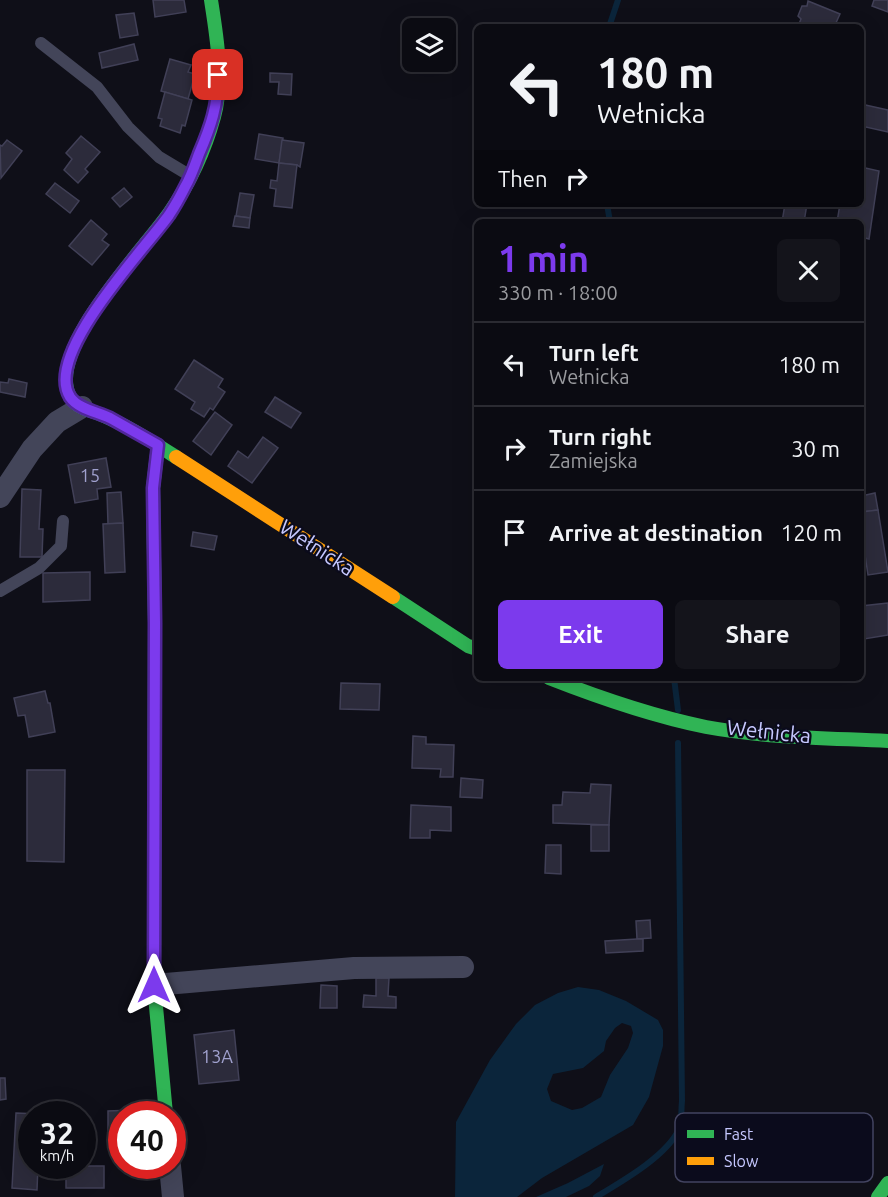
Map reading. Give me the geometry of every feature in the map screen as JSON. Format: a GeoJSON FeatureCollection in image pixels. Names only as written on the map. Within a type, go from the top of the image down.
{"type":"FeatureCollection","features":[{"type":"Feature","properties":{"kind":"street"},"geometry":{"type":"LineString","coordinates":[[0,497],[32,448],[57,422],[82,406],[70,397],[66,383],[72,350],[90,317],[169,214],[190,176],[214,116],[218,95],[217,35],[211,0]]}},
{"type":"Feature","properties":{"kind":"street","name":"Wełnicka"},"geometry":{"type":"LineString","coordinates":[[82,406],[158,445],[474,648]]}},
{"type":"Feature","properties":{"kind":"street"},"geometry":{"type":"LineString","coordinates":[[158,445],[153,488],[154,985],[165,1101]]}},
{"type":"Feature","properties":{"kind":"street","name":"Wełnicka"},"geometry":{"type":"LineString","coordinates":[[557,681],[634,709],[688,722],[758,734],[888,741]]}},
{"type":"Feature","properties":{"kind":"street"},"geometry":{"type":"LineString","coordinates":[[154,985],[354,968],[463,967]]}},
{"type":"Feature","properties":{"kind":"street"},"geometry":{"type":"LineString","coordinates":[[171,1179],[173,1197]]}},
{"type":"Feature","properties":{"kind":"street"},"geometry":{"type":"LineString","coordinates":[[878,1197],[888,1183]]}},
{"type":"Feature","properties":{"kind":"lane"},"geometry":{"type":"LineString","coordinates":[[41,43],[97,87],[128,127],[159,158],[190,176]]}},
{"type":"Feature","properties":{"kind":"lane"},"geometry":{"type":"LineString","coordinates":[[0,591],[39,568],[61,546],[63,521]]}},
{"type":"Feature","properties":{"kind":"water"},"geometry":{"type":"Polygon","coordinates":[[[578,987],[599,990],[626,1001],[658,1020],[663,1030],[663,1046],[649,1097],[633,1125],[542,1178],[517,1197],[455,1197],[456,1122],[490,1060],[516,1024],[535,1005],[558,993],[578,987]],[[622,1023],[615,1028],[606,1041],[604,1051],[583,1068],[553,1074],[547,1089],[551,1101],[572,1110],[582,1108],[601,1097],[610,1075],[628,1048],[633,1033],[631,1026],[622,1023]]]}},
{"type":"Feature","properties":{"kind":"water"},"geometry":{"type":"Polygon","coordinates":[[[604,1164],[600,1176],[589,1186],[566,1197],[536,1197],[568,1183],[604,1164]]]}},
{"type":"Feature","properties":{"kind":"building"},"geometry":{"type":"Polygon","coordinates":[[[153,0],[184,0],[186,12],[155,17],[153,0]]]}},
{"type":"Feature","properties":{"kind":"building"},"geometry":{"type":"Polygon","coordinates":[[[874,0],[888,0],[888,12],[872,6],[874,0]]]}},
{"type":"Feature","properties":{"kind":"building"},"geometry":{"type":"Polygon","coordinates":[[[808,1],[840,14],[835,24],[799,24],[801,19],[798,16],[802,6],[807,6],[808,1]]]}},
{"type":"Feature","properties":{"kind":"building"},"geometry":{"type":"Polygon","coordinates":[[[134,13],[138,35],[120,38],[116,15],[134,13]]]}},
{"type":"Feature","properties":{"kind":"building"},"geometry":{"type":"Polygon","coordinates":[[[134,44],[138,60],[102,68],[99,53],[134,44]]]}},
{"type":"Feature","properties":{"kind":"building"},"geometry":{"type":"Polygon","coordinates":[[[170,59],[191,65],[188,72],[195,74],[188,99],[161,91],[170,59]]]}},
{"type":"Feature","properties":{"kind":"building"},"geometry":{"type":"Polygon","coordinates":[[[270,73],[292,74],[291,95],[278,94],[279,82],[270,82],[270,73]]]}},
{"type":"Feature","properties":{"kind":"building"},"geometry":{"type":"Polygon","coordinates":[[[165,92],[192,100],[185,126],[182,125],[180,133],[160,126],[162,119],[158,118],[165,92]]]}},
{"type":"Feature","properties":{"kind":"building"},"geometry":{"type":"Polygon","coordinates":[[[864,105],[888,110],[888,132],[864,127],[864,105]]]}},
{"type":"Feature","properties":{"kind":"building"},"geometry":{"type":"Polygon","coordinates":[[[259,134],[283,138],[279,163],[255,159],[259,134]]]}},
{"type":"Feature","properties":{"kind":"building"},"geometry":{"type":"Polygon","coordinates":[[[81,136],[100,152],[85,169],[88,172],[78,183],[64,170],[72,159],[66,153],[81,136]]]}},
{"type":"Feature","properties":{"kind":"building"},"geometry":{"type":"Polygon","coordinates":[[[7,140],[22,151],[1,178],[0,145],[2,146],[7,140]]]}},
{"type":"Feature","properties":{"kind":"building"},"geometry":{"type":"Polygon","coordinates":[[[282,140],[304,143],[300,167],[279,163],[282,140]]]}},
{"type":"Feature","properties":{"kind":"building"},"geometry":{"type":"Polygon","coordinates":[[[279,163],[297,165],[292,208],[274,206],[276,189],[270,188],[271,180],[277,181],[279,163]]]}},
{"type":"Feature","properties":{"kind":"building"},"geometry":{"type":"Polygon","coordinates":[[[864,168],[879,171],[869,239],[864,238],[864,219],[838,219],[840,207],[864,207],[864,168]]]}},
{"type":"Feature","properties":{"kind":"building"},"geometry":{"type":"Polygon","coordinates":[[[55,183],[79,201],[70,213],[46,194],[55,183]]]}},
{"type":"Feature","properties":{"kind":"building"},"geometry":{"type":"Polygon","coordinates":[[[124,188],[132,197],[120,207],[112,198],[124,188]]]}},
{"type":"Feature","properties":{"kind":"building"},"geometry":{"type":"Polygon","coordinates":[[[240,193],[254,195],[250,218],[236,216],[240,193]]]}},
{"type":"Feature","properties":{"kind":"building"},"geometry":{"type":"Polygon","coordinates":[[[784,207],[806,207],[804,219],[782,219],[784,207]]]}},
{"type":"Feature","properties":{"kind":"building"},"geometry":{"type":"Polygon","coordinates":[[[235,216],[250,218],[249,228],[233,226],[235,216]]]}},
{"type":"Feature","properties":{"kind":"building"},"geometry":{"type":"Polygon","coordinates":[[[91,220],[107,234],[102,240],[109,245],[92,265],[69,246],[91,220]]]}},
{"type":"Feature","properties":{"kind":"building"},"geometry":{"type":"Polygon","coordinates":[[[194,360],[223,379],[218,387],[225,392],[213,410],[210,408],[204,417],[191,409],[195,402],[175,389],[194,360]]]}},
{"type":"Feature","properties":{"kind":"building"},"geometry":{"type":"Polygon","coordinates":[[[9,379],[27,383],[25,397],[0,392],[0,382],[8,383],[9,379]]]}},
{"type":"Feature","properties":{"kind":"building"},"geometry":{"type":"Polygon","coordinates":[[[275,397],[301,413],[291,428],[265,412],[275,397]]]}},
{"type":"Feature","properties":{"kind":"building"},"geometry":{"type":"Polygon","coordinates":[[[215,412],[232,425],[211,455],[193,441],[215,412]]]}},
{"type":"Feature","properties":{"kind":"building"},"geometry":{"type":"Polygon","coordinates":[[[263,437],[278,448],[252,483],[228,466],[238,451],[248,458],[263,437]]]}},
{"type":"Feature","properties":{"kind":"building"},"geometry":{"type":"Polygon","coordinates":[[[106,458],[111,487],[97,489],[98,499],[75,503],[68,465],[106,458]]]}},
{"type":"Feature","properties":{"kind":"building"},"geometry":{"type":"Polygon","coordinates":[[[22,489],[41,490],[39,529],[43,529],[42,557],[20,557],[22,489]]]}},
{"type":"Feature","properties":{"kind":"building"},"geometry":{"type":"Polygon","coordinates":[[[121,492],[123,523],[108,524],[107,493],[121,492]]]}},
{"type":"Feature","properties":{"kind":"building"},"geometry":{"type":"Polygon","coordinates":[[[875,493],[878,510],[864,512],[864,495],[875,493]]]}},
{"type":"Feature","properties":{"kind":"building"},"geometry":{"type":"Polygon","coordinates":[[[878,510],[888,572],[868,575],[864,548],[864,512],[878,510]]]}},
{"type":"Feature","properties":{"kind":"building"},"geometry":{"type":"Polygon","coordinates":[[[123,523],[125,572],[105,573],[103,524],[123,523]]]}},
{"type":"Feature","properties":{"kind":"building"},"geometry":{"type":"Polygon","coordinates":[[[193,532],[217,536],[214,550],[191,546],[193,532]]]}},
{"type":"Feature","properties":{"kind":"building"},"geometry":{"type":"Polygon","coordinates":[[[90,572],[90,600],[43,602],[43,573],[90,572]]]}},
{"type":"Feature","properties":{"kind":"building"},"geometry":{"type":"Polygon","coordinates":[[[888,603],[888,635],[864,639],[864,606],[888,603]]]}},
{"type":"Feature","properties":{"kind":"building"},"geometry":{"type":"Polygon","coordinates":[[[341,683],[380,684],[379,710],[340,709],[341,683]]]}},
{"type":"Feature","properties":{"kind":"building"},"geometry":{"type":"Polygon","coordinates":[[[45,691],[48,703],[50,703],[55,732],[29,737],[25,715],[18,716],[14,698],[45,691]]]}},
{"type":"Feature","properties":{"kind":"building"},"geometry":{"type":"Polygon","coordinates":[[[413,736],[426,737],[426,744],[454,745],[453,777],[440,777],[441,769],[412,768],[413,736]]]}},
{"type":"Feature","properties":{"kind":"building"},"geometry":{"type":"Polygon","coordinates":[[[27,770],[65,770],[64,862],[27,861],[27,770]]]}},
{"type":"Feature","properties":{"kind":"building"},"geometry":{"type":"Polygon","coordinates":[[[461,778],[483,780],[482,798],[460,797],[461,778]]]}},
{"type":"Feature","properties":{"kind":"building"},"geometry":{"type":"Polygon","coordinates":[[[591,784],[611,785],[609,825],[553,823],[553,805],[562,805],[563,792],[590,793],[591,784]]]}},
{"type":"Feature","properties":{"kind":"building"},"geometry":{"type":"Polygon","coordinates":[[[411,805],[451,807],[451,831],[430,830],[430,838],[410,838],[411,805]]]}},
{"type":"Feature","properties":{"kind":"building"},"geometry":{"type":"Polygon","coordinates":[[[591,825],[609,825],[609,851],[591,851],[591,825]]]}},
{"type":"Feature","properties":{"kind":"building"},"geometry":{"type":"Polygon","coordinates":[[[546,845],[561,845],[561,874],[545,873],[546,845]]]}},
{"type":"Feature","properties":{"kind":"building"},"geometry":{"type":"Polygon","coordinates":[[[650,920],[651,938],[637,939],[636,921],[650,920]]]}},
{"type":"Feature","properties":{"kind":"building"},"geometry":{"type":"Polygon","coordinates":[[[643,939],[643,951],[606,953],[605,941],[643,939]]]}},
{"type":"Feature","properties":{"kind":"building"},"geometry":{"type":"Polygon","coordinates":[[[376,978],[389,978],[388,996],[396,997],[396,1008],[363,1007],[364,995],[376,996],[376,978]]]}},
{"type":"Feature","properties":{"kind":"building"},"geometry":{"type":"Polygon","coordinates":[[[321,985],[337,986],[337,1008],[320,1008],[321,985]]]}},
{"type":"Feature","properties":{"kind":"building"},"geometry":{"type":"Polygon","coordinates":[[[234,1030],[239,1080],[199,1084],[194,1035],[234,1030]]]}},
{"type":"Feature","properties":{"kind":"building"},"geometry":{"type":"Polygon","coordinates":[[[0,1078],[5,1078],[6,1099],[0,1100],[0,1078]]]}},
{"type":"Feature","properties":{"kind":"building"},"geometry":{"type":"Polygon","coordinates":[[[16,1113],[18,1113],[18,1179],[37,1179],[37,1190],[12,1188],[16,1113]]]}},
{"type":"Feature","properties":{"kind":"building"},"geometry":{"type":"Polygon","coordinates":[[[96,1166],[104,1166],[104,1188],[66,1188],[66,1179],[96,1179],[96,1166]]]}},
{"type":"Feature","properties":{"kind":"waterway"},"geometry":{"type":"LineString","coordinates":[[610,24],[618,0]]}},
{"type":"Feature","properties":{"kind":"waterway"},"geometry":{"type":"LineString","coordinates":[[608,207],[610,219]]}},
{"type":"Feature","properties":{"kind":"waterway"},"geometry":{"type":"LineString","coordinates":[[674,681],[678,710]]}},
{"type":"Feature","properties":{"kind":"waterway"},"geometry":{"type":"LineString","coordinates":[[678,743],[681,1113]]}},
{"type":"Feature","properties":{"kind":"waterway"},"geometry":{"type":"LineString","coordinates":[[596,1197],[654,1158],[675,1136]]}},
{"type":"Feature","properties":{"kind":"traffic: fast"},"geometry":{"type":"LineString","coordinates":[[176,457],[128,428],[75,403],[70,397],[66,377],[71,354],[84,328],[120,275],[170,212],[190,178],[206,142],[214,117],[219,88],[217,44],[211,0]]}},
{"type":"Feature","properties":{"kind":"traffic: fast"},"geometry":{"type":"LineString","coordinates":[[158,445],[153,488],[154,985],[165,1101]]}},
{"type":"Feature","properties":{"kind":"traffic: fast"},"geometry":{"type":"LineString","coordinates":[[393,597],[474,648]]}},
{"type":"Feature","properties":{"kind":"traffic: fast"},"geometry":{"type":"LineString","coordinates":[[557,681],[626,706],[706,727],[774,735],[888,741]]}},
{"type":"Feature","properties":{"kind":"traffic: fast"},"geometry":{"type":"LineString","coordinates":[[878,1197],[888,1183]]}},
{"type":"Feature","properties":{"kind":"traffic: slow"},"geometry":{"type":"LineString","coordinates":[[176,457],[393,597]]}},
{"type":"Feature","properties":{"kind":"route"},"geometry":{"type":"LineString","coordinates":[[154,985],[153,488],[158,445],[82,406],[70,397],[66,372],[72,350],[90,317],[169,214],[186,186],[214,116],[218,95],[218,75]]}}]}
